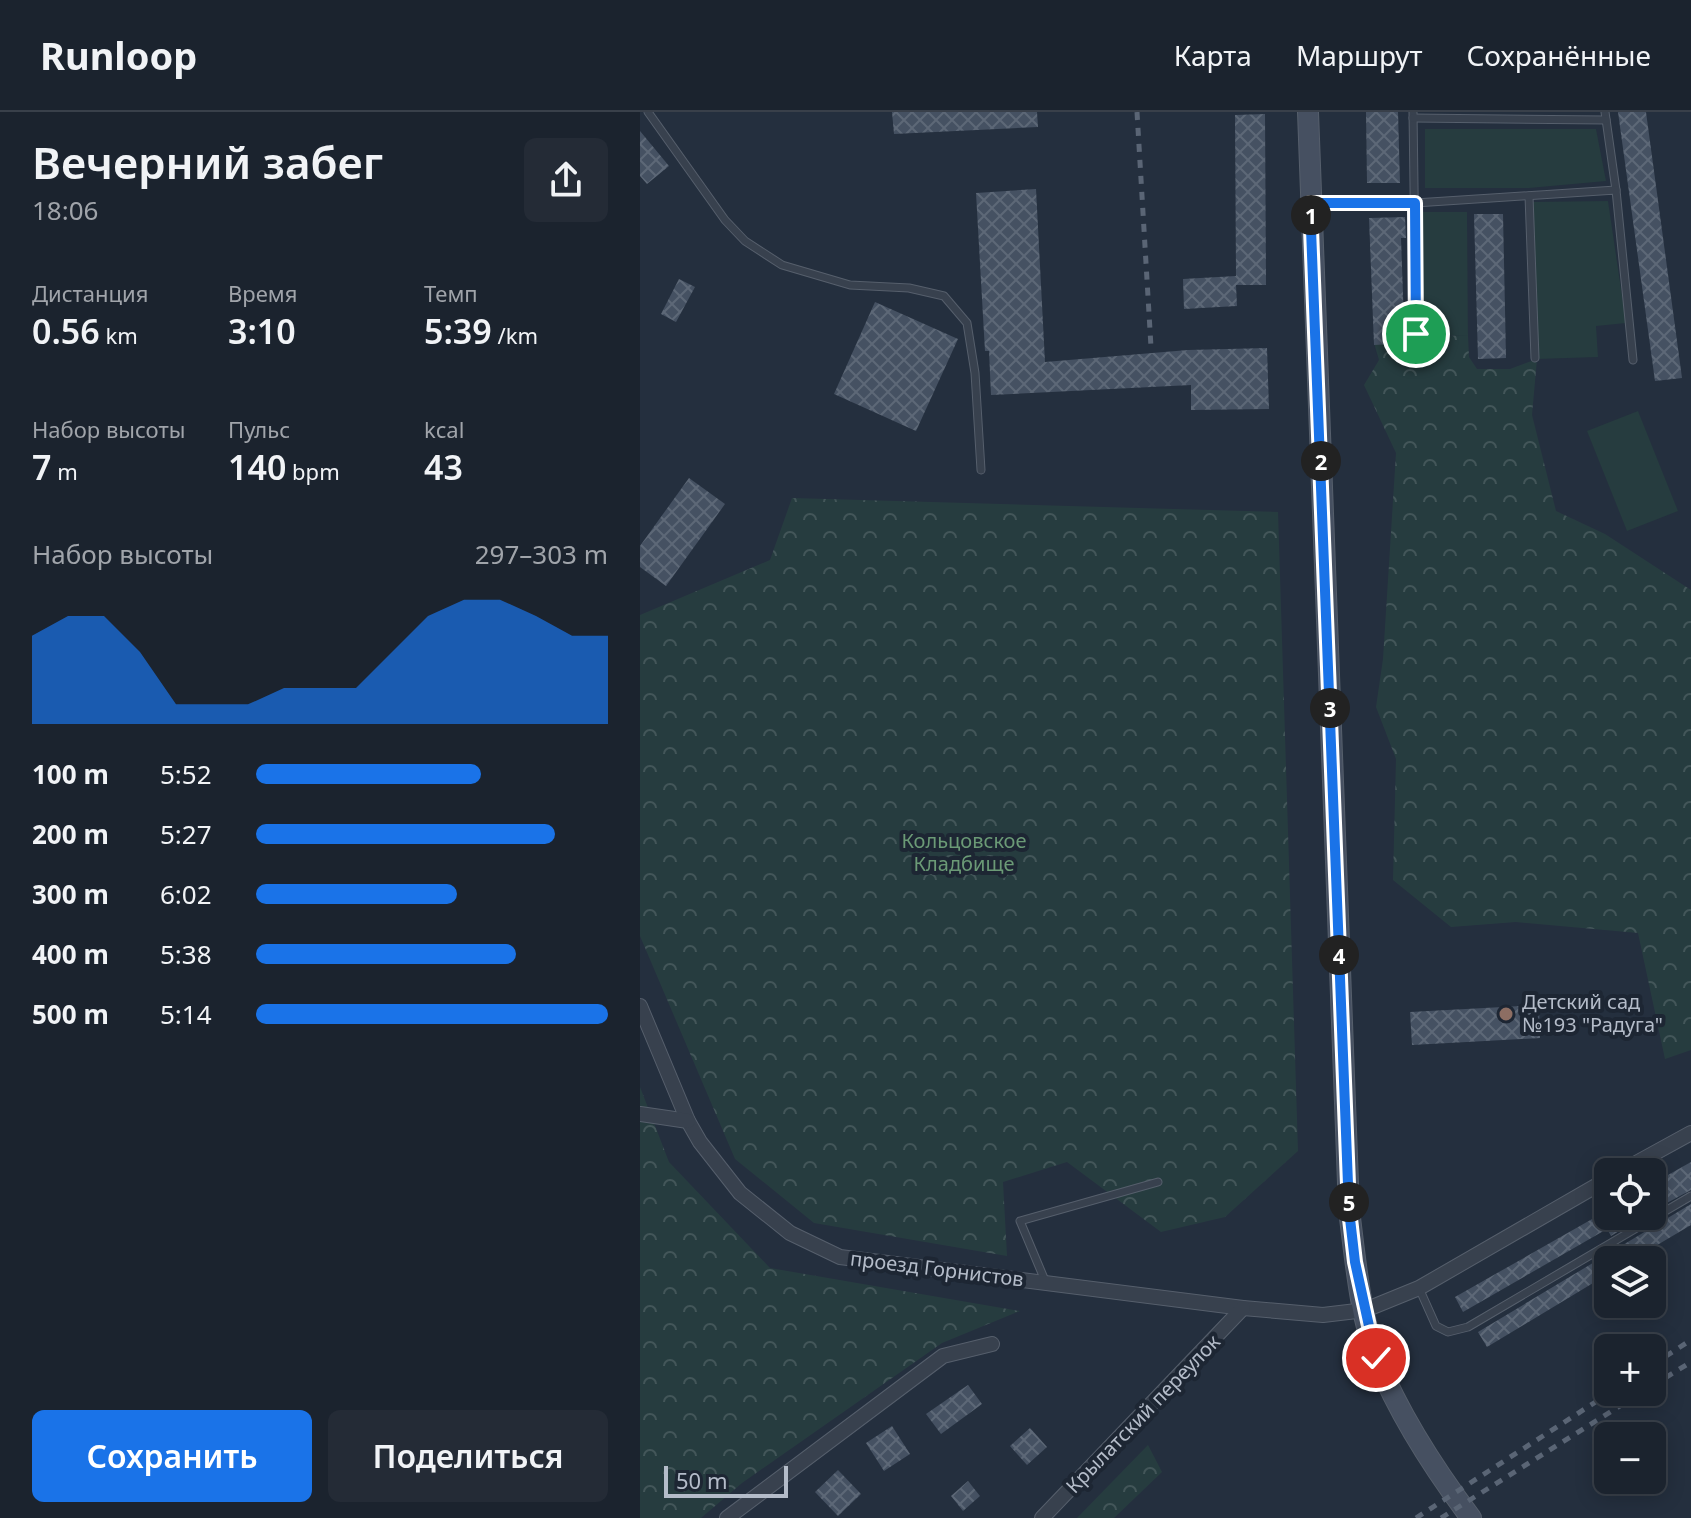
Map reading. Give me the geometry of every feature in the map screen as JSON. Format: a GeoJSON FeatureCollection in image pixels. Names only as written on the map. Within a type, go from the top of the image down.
{"type":"FeatureCollection","features":[{"type":"Feature","properties":{"kind":"main road"},"geometry":{"type":"LineString","coordinates":[[1308,112],[1349,1210],[1355,1262],[1376,1358],[1401,1409],[1471,1518]]}},
{"type":"Feature","properties":{"kind":"street","name":"проезд Горнистов"},"geometry":{"type":"LineString","coordinates":[[640,1006],[688,1121],[740,1193],[790,1233],[840,1257],[1243,1308],[1323,1315],[1365,1310],[1419,1288]]}},
{"type":"Feature","properties":{"kind":"street"},"geometry":{"type":"LineString","coordinates":[[640,1114],[688,1121]]}},
{"type":"Feature","properties":{"kind":"street"},"geometry":{"type":"LineString","coordinates":[[1645,1158],[1691,1133]]}},
{"type":"Feature","properties":{"kind":"street"},"geometry":{"type":"LineString","coordinates":[[1419,1288],[1594,1187]]}},
{"type":"Feature","properties":{"kind":"street","name":"Крылатский переулок"},"geometry":{"type":"LineString","coordinates":[[1042,1518],[1243,1308]]}},
{"type":"Feature","properties":{"kind":"street"},"geometry":{"type":"LineString","coordinates":[[727,1518],[943,1356],[992,1344]]}},
{"type":"Feature","properties":{"kind":"lane"},"geometry":{"type":"LineString","coordinates":[[648,112],[725,220],[745,241],[782,265],[850,285],[909,288],[944,296],[967,323],[975,373],[981,470]]}},
{"type":"Feature","properties":{"kind":"lane"},"geometry":{"type":"LineString","coordinates":[[1416,334],[1413,115],[1606,116],[1633,360]]}},
{"type":"Feature","properties":{"kind":"lane"},"geometry":{"type":"LineString","coordinates":[[1310,203],[1415,203],[1616,190]]}},
{"type":"Feature","properties":{"kind":"lane"},"geometry":{"type":"LineString","coordinates":[[1529,196],[1535,358]]}},
{"type":"Feature","properties":{"kind":"lane"},"geometry":{"type":"LineString","coordinates":[[1046,1283],[1020,1221],[1158,1182]]}},
{"type":"Feature","properties":{"kind":"lane"},"geometry":{"type":"LineString","coordinates":[[1419,1288],[1436,1326],[1448,1332],[1468,1327],[1691,1196]]}},
{"type":"Feature","properties":{"kind":"green space"},"geometry":{"type":"Polygon","coordinates":[[[1425,129],[1596,129],[1606,181],[1529,188],[1425,188],[1425,129]]]}},
{"type":"Feature","properties":{"kind":"green space"},"geometry":{"type":"Polygon","coordinates":[[[1608,201],[1626,323],[1596,326],[1598,357],[1537,359],[1531,202],[1608,201]]]}},
{"type":"Feature","properties":{"kind":"green space"},"geometry":{"type":"Polygon","coordinates":[[[1419,212],[1467,212],[1468,336],[1417,335],[1419,212]]]}},
{"type":"Feature","properties":{"kind":"green space"},"geometry":{"type":"Polygon","coordinates":[[[1417,335],[1468,336],[1469,357],[1477,369],[1510,369],[1537,359],[1532,415],[1556,511],[1605,534],[1691,590],[1691,1050],[1665,1059],[1638,933],[1516,922],[1451,927],[1393,880],[1396,759],[1376,707],[1383,659],[1396,453],[1364,385],[1379,360],[1374,343],[1417,342],[1417,335]]]}},
{"type":"Feature","properties":{"kind":"green space"},"geometry":{"type":"Polygon","coordinates":[[[1638,411],[1678,511],[1627,531],[1587,431],[1638,411]]]}},
{"type":"Feature","properties":{"kind":"green space","name":"Кольцовское Кладбище"},"geometry":{"type":"Polygon","coordinates":[[[792,498],[1278,512],[1298,1151],[1225,1217],[1161,1232],[1067,1162],[1003,1182],[1007,1256],[814,1223],[735,1159],[640,936],[640,615],[770,560],[792,498]]]}},
{"type":"Feature","properties":{"kind":"green space"},"geometry":{"type":"Polygon","coordinates":[[[640,1087],[669,1162],[770,1268],[1020,1311],[942,1343],[742,1483],[701,1518],[640,1518],[640,1087]]]}},
{"type":"Feature","properties":{"kind":"green space"},"geometry":{"type":"Polygon","coordinates":[[[1148,1445],[1162,1472],[1114,1518],[1077,1518],[1148,1445]]]}},
{"type":"Feature","properties":{"kind":"building"},"geometry":{"type":"Polygon","coordinates":[[[892,112],[1037,112],[1038,127],[894,134],[892,112]]]}},
{"type":"Feature","properties":{"kind":"building"},"geometry":{"type":"Polygon","coordinates":[[[1366,112],[1398,112],[1400,183],[1367,183],[1366,112]]]}},
{"type":"Feature","properties":{"kind":"building"},"geometry":{"type":"Polygon","coordinates":[[[1618,112],[1646,112],[1682,378],[1655,381],[1618,112]]]}},
{"type":"Feature","properties":{"kind":"building"},"geometry":{"type":"Polygon","coordinates":[[[1265,114],[1266,285],[1236,285],[1237,306],[1184,309],[1183,279],[1236,276],[1235,115],[1265,114]]]}},
{"type":"Feature","properties":{"kind":"building"},"geometry":{"type":"Polygon","coordinates":[[[640,131],[669,166],[647,184],[640,176],[640,131]]]}},
{"type":"Feature","properties":{"kind":"building"},"geometry":{"type":"Polygon","coordinates":[[[1036,189],[1045,362],[1188,350],[1267,348],[1269,409],[1191,410],[1191,385],[991,395],[989,351],[985,351],[976,193],[1036,189]]]}},
{"type":"Feature","properties":{"kind":"building"},"geometry":{"type":"Polygon","coordinates":[[[1474,214],[1503,214],[1506,358],[1478,359],[1474,214]]]}},
{"type":"Feature","properties":{"kind":"building"},"geometry":{"type":"Polygon","coordinates":[[[1405,217],[1406,238],[1401,238],[1404,323],[1408,323],[1409,343],[1374,345],[1369,218],[1405,217]]]}},
{"type":"Feature","properties":{"kind":"building"},"geometry":{"type":"Polygon","coordinates":[[[679,279],[695,287],[676,322],[661,314],[679,279]]]}},
{"type":"Feature","properties":{"kind":"building"},"geometry":{"type":"Polygon","coordinates":[[[875,302],[958,339],[916,431],[834,394],[875,302]]]}},
{"type":"Feature","properties":{"kind":"building"},"geometry":{"type":"Polygon","coordinates":[[[689,478],[725,504],[666,586],[640,567],[640,546],[689,478]]]}},
{"type":"Feature","properties":{"kind":"building"},"geometry":{"type":"Polygon","coordinates":[[[1539,1005],[1540,1038],[1412,1045],[1410,1012],[1539,1005]]]}},
{"type":"Feature","properties":{"kind":"building"},"geometry":{"type":"Polygon","coordinates":[[[1691,1162],[1691,1190],[1666,1203],[1666,1176],[1691,1162]]]}},
{"type":"Feature","properties":{"kind":"building"},"geometry":{"type":"Polygon","coordinates":[[[1691,1204],[1691,1225],[1656,1246],[1621,1246],[1648,1230],[1666,1230],[1666,1219],[1691,1204]]]}},
{"type":"Feature","properties":{"kind":"building"},"geometry":{"type":"Polygon","coordinates":[[[1594,1218],[1594,1230],[1605,1230],[1463,1312],[1455,1297],[1594,1218]]]}},
{"type":"Feature","properties":{"kind":"building"},"geometry":{"type":"Polygon","coordinates":[[[1594,1262],[1594,1282],[1487,1347],[1478,1332],[1594,1262]]]}},
{"type":"Feature","properties":{"kind":"building"},"geometry":{"type":"Polygon","coordinates":[[[968,1385],[982,1404],[941,1434],[926,1414],[968,1385]]]}},
{"type":"Feature","properties":{"kind":"building"},"geometry":{"type":"Polygon","coordinates":[[[892,1426],[910,1454],[884,1471],[866,1443],[892,1426]]]}},
{"type":"Feature","properties":{"kind":"building"},"geometry":{"type":"Polygon","coordinates":[[[1030,1428],[1047,1447],[1027,1465],[1010,1446],[1030,1428]]]}},
{"type":"Feature","properties":{"kind":"building"},"geometry":{"type":"Polygon","coordinates":[[[838,1470],[861,1494],[838,1516],[815,1492],[838,1470]]]}},
{"type":"Feature","properties":{"kind":"building"},"geometry":{"type":"Polygon","coordinates":[[[968,1481],[980,1496],[963,1511],[951,1496],[968,1481]]]}},
{"type":"Feature","properties":{"kind":"railway"},"geometry":{"type":"LineString","coordinates":[[1137,112],[1151,347]]}},
{"type":"Feature","properties":{"kind":"railway"},"geometry":{"type":"LineString","coordinates":[[1666,1356],[1691,1340]]}},
{"type":"Feature","properties":{"kind":"railway"},"geometry":{"type":"LineString","coordinates":[[1666,1377],[1691,1362]]}},
{"type":"Feature","properties":{"kind":"railway"},"geometry":{"type":"LineString","coordinates":[[1416,1518],[1594,1403]]}},
{"type":"Feature","properties":{"kind":"railway"},"geometry":{"type":"LineString","coordinates":[[1441,1518],[1620,1406]]}},
{"type":"Feature","properties":{"kind":"place","name":"Детский сад №193 \"Радуга\""},"geometry":{"type":"Point","coordinates":[1506,1014]}},
{"type":"Feature","properties":{"kind":"route"},"geometry":{"type":"LineString","coordinates":[[1376,1358],[1355,1262],[1349,1210],[1310,203],[1415,203],[1416,334]]}}]}
